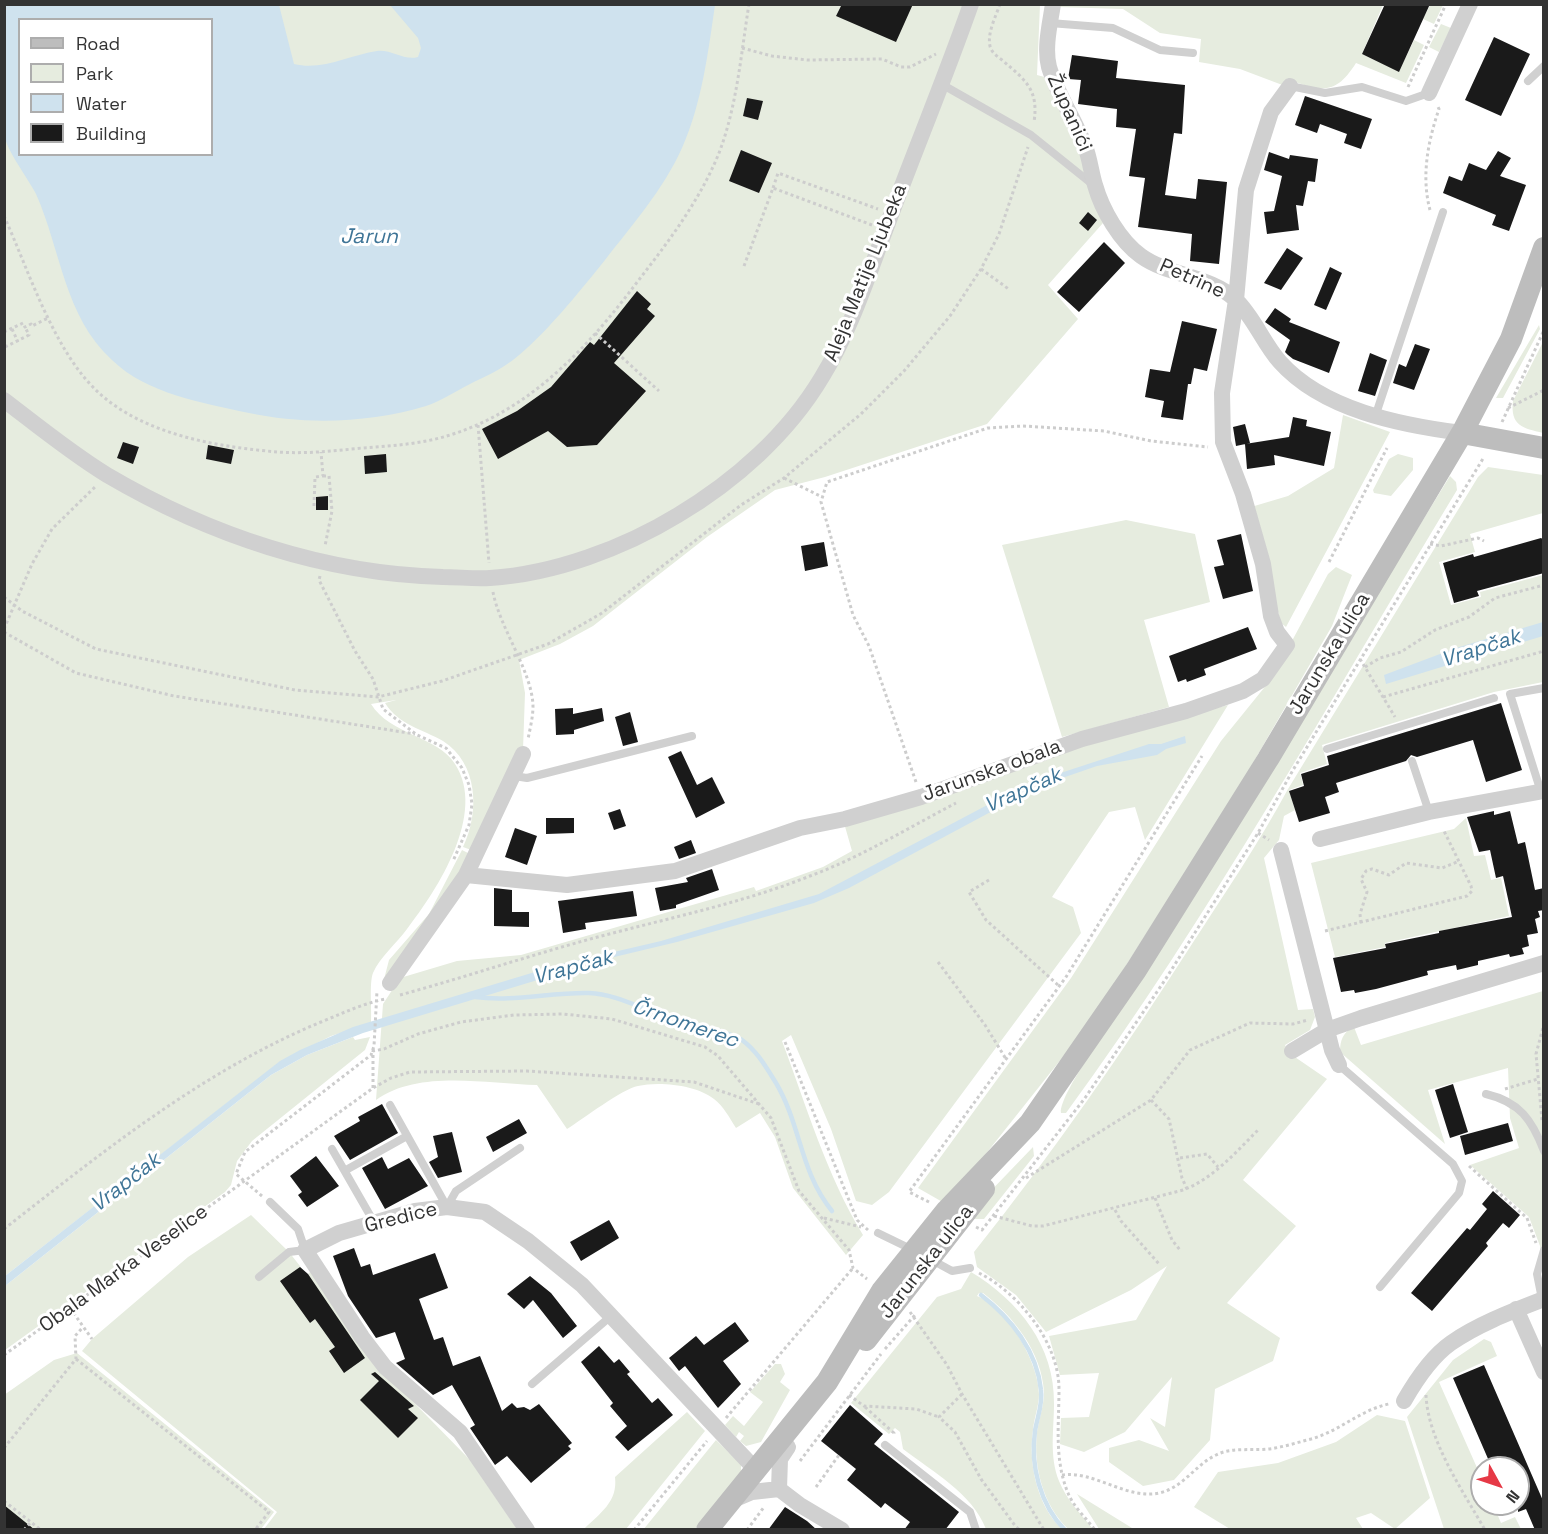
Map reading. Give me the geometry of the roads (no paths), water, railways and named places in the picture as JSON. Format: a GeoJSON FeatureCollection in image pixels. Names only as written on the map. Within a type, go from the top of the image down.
{"type":"FeatureCollection","features":[{"type":"Feature","properties":{"kind":"street","name":"Aleja Matije Ljubeka"},"geometry":{"type":"LineString","coordinates":[[4,400],[104,473],[149,498],[225,533],[322,562],[401,576],[490,578],[578,560],[652,531],[694,505],[747,466],[789,422],[822,378],[848,327],[943,85],[971,4]]}},
{"type":"Feature","properties":{"kind":"street","name":"Županići"},"geometry":{"type":"LineString","coordinates":[[1053,4],[1047,52],[1049,68],[1085,146],[1095,186]]}},
{"type":"Feature","properties":{"kind":"street"},"geometry":{"type":"LineString","coordinates":[[1429,93],[1470,4]]}},
{"type":"Feature","properties":{"kind":"street","name":"Jarunska obala"},"geometry":{"type":"LineString","coordinates":[[466,875],[567,885],[675,871],[800,828],[845,819],[921,797],[1082,739],[1186,711],[1243,691],[1263,679],[1287,645],[1277,632],[1271,616],[1263,564],[1243,494],[1223,442],[1222,393],[1236,300],[1246,190],[1271,112],[1290,87]]}},
{"type":"Feature","properties":{"kind":"street","name":"Petrine"},"geometry":{"type":"LineString","coordinates":[[1095,186],[1114,226],[1133,250],[1155,264],[1225,291],[1236,300],[1279,361],[1305,386],[1337,403],[1400,422],[1462,433]]}},
{"type":"Feature","properties":{"kind":"street","name":"Jarunska ulica"},"geometry":{"type":"LineString","coordinates":[[707,1530],[827,1382],[877,1298],[922,1254],[995,1174],[1023,1149],[1053,1109],[1076,1070],[1087,1044],[1268,759],[1462,433],[1511,339],[1544,248]]}},
{"type":"Feature","properties":{"kind":"street"},"geometry":{"type":"LineString","coordinates":[[1462,433],[1544,448]]}},
{"type":"Feature","properties":{"kind":"street"},"geometry":{"type":"LineString","coordinates":[[388,990],[466,875],[523,754]]}},
{"type":"Feature","properties":{"kind":"street"},"geometry":{"type":"LineString","coordinates":[[1320,839],[1429,812],[1542,792]]}},
{"type":"Feature","properties":{"kind":"street"},"geometry":{"type":"LineString","coordinates":[[1281,850],[1339,1065]]}},
{"type":"Feature","properties":{"kind":"street"},"geometry":{"type":"LineString","coordinates":[[1292,1051],[1326,1023],[1544,963]]}},
{"type":"Feature","properties":{"kind":"street","name":"Gredice"},"geometry":{"type":"LineString","coordinates":[[305,1250],[339,1233],[415,1211],[447,1207],[485,1212],[528,1241],[564,1270],[756,1470]]}},
{"type":"Feature","properties":{"kind":"street"},"geometry":{"type":"LineString","coordinates":[[305,1250],[380,1359],[460,1432],[527,1530]]}},
{"type":"Feature","properties":{"kind":"street","name":"Jarunska ulica"},"geometry":{"type":"LineString","coordinates":[[756,1470],[794,1454],[922,1254]]}},
{"type":"Feature","properties":{"kind":"street"},"geometry":{"type":"LineString","coordinates":[[1404,1401],[1432,1360],[1450,1343],[1516,1309],[1543,1299]]}},
{"type":"Feature","properties":{"kind":"street"},"geometry":{"type":"LineString","coordinates":[[1516,1309],[1544,1372]]}},
{"type":"Feature","properties":{"kind":"street"},"geometry":{"type":"LineString","coordinates":[[775,1494],[779,1465],[794,1454]]}},
{"type":"Feature","properties":{"kind":"street"},"geometry":{"type":"LineString","coordinates":[[731,1501],[752,1492],[775,1494],[800,1505],[842,1530]]}},
{"type":"Feature","properties":{"kind":"lane"},"geometry":{"type":"LineString","coordinates":[[1050,23],[1113,28],[1160,50],[1193,53]]}},
{"type":"Feature","properties":{"kind":"lane"},"geometry":{"type":"LineString","coordinates":[[1528,81],[1544,66]]}},
{"type":"Feature","properties":{"kind":"lane","name":"Petrine"},"geometry":{"type":"LineString","coordinates":[[943,85],[1031,135],[1095,186]]}},
{"type":"Feature","properties":{"kind":"lane"},"geometry":{"type":"LineString","coordinates":[[1290,87],[1325,93],[1362,87],[1403,100],[1429,93]]}},
{"type":"Feature","properties":{"kind":"lane"},"geometry":{"type":"LineString","coordinates":[[1376,414],[1443,212]]}},
{"type":"Feature","properties":{"kind":"lane"},"geometry":{"type":"LineString","coordinates":[[1542,792],[1510,694],[1544,688]]}},
{"type":"Feature","properties":{"kind":"lane"},"geometry":{"type":"LineString","coordinates":[[1327,749],[1494,698]]}},
{"type":"Feature","properties":{"kind":"lane"},"geometry":{"type":"LineString","coordinates":[[514,776],[527,778],[692,736]]}},
{"type":"Feature","properties":{"kind":"lane"},"geometry":{"type":"LineString","coordinates":[[1412,761],[1429,812]]}},
{"type":"Feature","properties":{"kind":"lane"},"geometry":{"type":"LineString","coordinates":[[1339,1065],[1453,1164],[1462,1181],[1459,1193],[1380,1287]]}},
{"type":"Feature","properties":{"kind":"lane"},"geometry":{"type":"LineString","coordinates":[[1486,1094],[1504,1098],[1516,1106],[1538,1135],[1544,1151]]}},
{"type":"Feature","properties":{"kind":"lane"},"geometry":{"type":"LineString","coordinates":[[390,1105],[447,1207]]}},
{"type":"Feature","properties":{"kind":"lane"},"geometry":{"type":"LineString","coordinates":[[346,1170],[407,1136]]}},
{"type":"Feature","properties":{"kind":"lane"},"geometry":{"type":"LineString","coordinates":[[447,1207],[456,1191],[520,1148]]}},
{"type":"Feature","properties":{"kind":"lane"},"geometry":{"type":"LineString","coordinates":[[332,1149],[375,1224]]}},
{"type":"Feature","properties":{"kind":"lane"},"geometry":{"type":"LineString","coordinates":[[259,1277],[289,1252],[305,1250],[298,1228],[270,1202]]}},
{"type":"Feature","properties":{"kind":"lane"},"geometry":{"type":"LineString","coordinates":[[878,1233],[952,1271],[970,1268]]}},
{"type":"Feature","properties":{"kind":"lane"},"geometry":{"type":"LineString","coordinates":[[1543,1299],[1537,1274],[1544,1250]]}},
{"type":"Feature","properties":{"kind":"lane"},"geometry":{"type":"LineString","coordinates":[[532,1384],[611,1317]]}},
{"type":"Feature","properties":{"kind":"lane"},"geometry":{"type":"LineString","coordinates":[[885,1445],[970,1512],[976,1530]]}},
{"type":"Feature","properties":{"kind":"water","name":"Jarun"},"geometry":{"type":"Polygon","coordinates":[[[4,5],[279,5],[294,64],[304,66],[336,62],[377,51],[418,57],[421,48],[418,38],[390,5],[715,5],[707,59],[689,131],[674,163],[637,220],[549,326],[508,364],[426,406],[383,416],[315,421],[271,417],[176,395],[126,372],[96,343],[73,303],[36,194],[6,141],[3,102],[4,5]]]}},
{"type":"Feature","properties":{"kind":"water","name":"Vrapčak"},"geometry":{"type":"Polygon","coordinates":[[[1543,622],[1543,636],[1386,684],[1384,675],[1456,648],[1543,622]]]}},
{"type":"Feature","properties":{"kind":"water","name":"Vrapčak"},"geometry":{"type":"Polygon","coordinates":[[[1185,736],[1186,743],[1166,749],[1157,755],[1097,766],[1039,786],[849,888],[814,903],[677,942],[610,958],[363,1033],[307,1055],[271,1075],[5,1286],[5,1276],[280,1061],[300,1050],[353,1027],[558,965],[661,941],[819,894],[1027,784],[1149,744],[1161,744],[1185,736]]]}},
{"type":"Feature","properties":{"kind":"waterway","name":"Črnomerec"},"geometry":{"type":"LineString","coordinates":[[475,997],[598,994],[616,998],[668,1017],[725,1032],[742,1040],[757,1054],[776,1083],[791,1115],[813,1180],[832,1211]]}},
{"type":"Feature","properties":{"kind":"waterway","name":"Črnomerec"},"geometry":{"type":"LineString","coordinates":[[981,1295],[1012,1325],[1034,1362],[1039,1376],[1041,1395],[1034,1444],[1036,1471],[1043,1497],[1056,1520],[1065,1530]]}}]}
